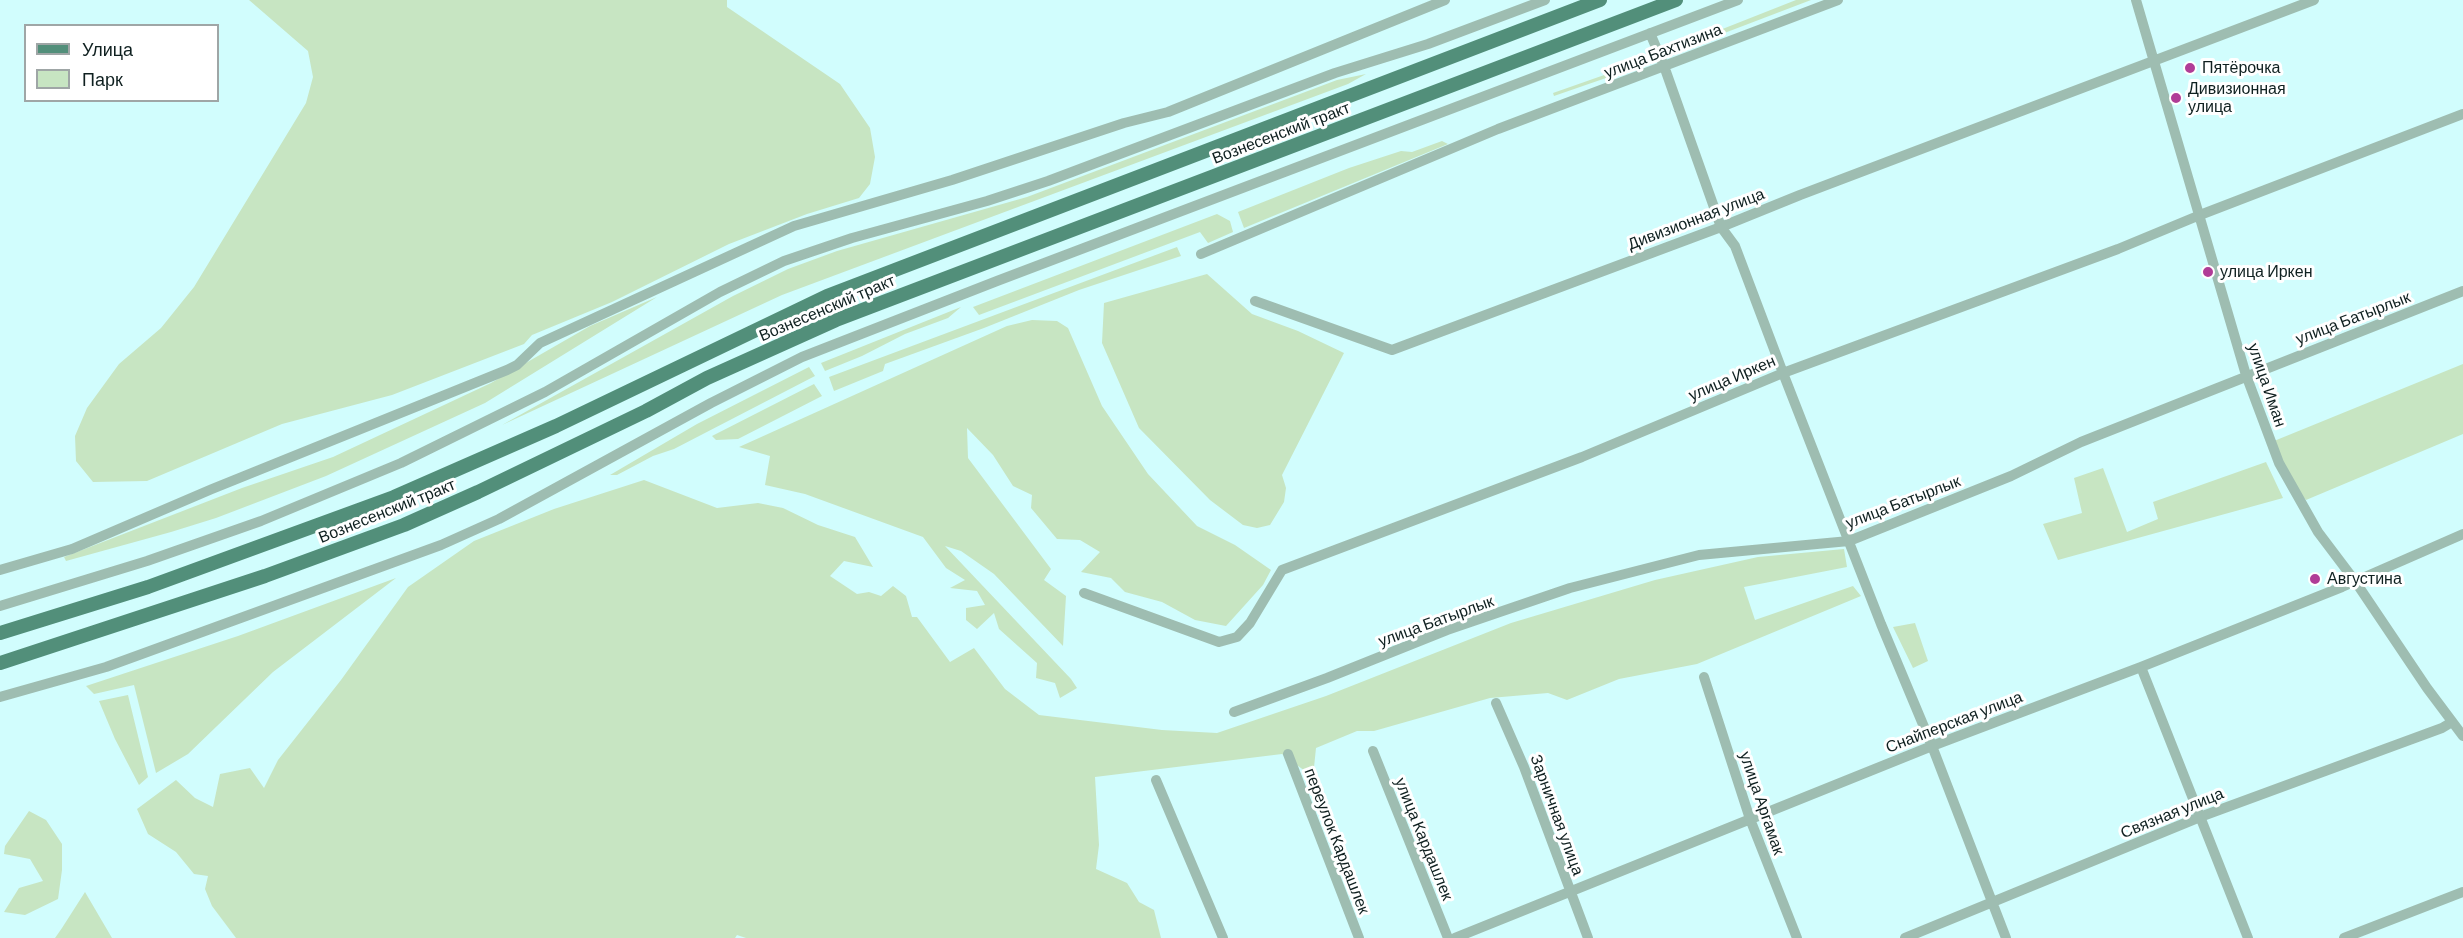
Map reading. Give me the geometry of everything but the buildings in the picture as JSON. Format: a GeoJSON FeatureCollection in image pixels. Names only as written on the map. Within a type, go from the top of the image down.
{"type":"FeatureCollection","features":[{"type":"Feature","properties":{"kind":"main road","name":"Вознесенский тракт"},"geometry":{"type":"LineString","coordinates":[[0,633],[148,587],[394,497],[566,421],[827,296],[1600,0]]}},
{"type":"Feature","properties":{"kind":"main road","name":"Вознесенский тракт"},"geometry":{"type":"LineString","coordinates":[[0,663],[254,580],[404,525],[646,411],[707,378],[836,320],[1676,0]]}},
{"type":"Feature","properties":{"kind":"street"},"geometry":{"type":"LineString","coordinates":[[0,570],[72,549],[212,489],[507,370],[517,365],[540,343],[804,222],[952,180],[1124,123],[1168,112],[1445,0]]}},
{"type":"Feature","properties":{"kind":"street"},"geometry":{"type":"LineString","coordinates":[[0,606],[147,561],[261,521],[401,464],[545,392],[720,292],[784,261],[852,238],[987,201],[1048,181],[1335,74],[1428,44],[1545,0]]}},
{"type":"Feature","properties":{"kind":"street"},"geometry":{"type":"LineString","coordinates":[[0,697],[106,667],[441,545],[499,519],[711,403],[802,357],[1738,0]]}},
{"type":"Feature","properties":{"kind":"street","name":"улица Бахтизина"},"geometry":{"type":"LineString","coordinates":[[1201,254],[1498,129],[1838,0]]}},
{"type":"Feature","properties":{"kind":"street","name":"улица Иман"},"geometry":{"type":"LineString","coordinates":[[2136,0],[2246,375],[2279,463],[2302,506],[2463,736]]}},
{"type":"Feature","properties":{"kind":"street","name":"Дивизионная улица"},"geometry":{"type":"LineString","coordinates":[[1256,301],[1392,350],[2314,0]]}},
{"type":"Feature","properties":{"kind":"street"},"geometry":{"type":"LineString","coordinates":[[1650,33],[1664,66],[1721,227],[1735,246],[1782,374],[1932,746],[2006,938]]}},
{"type":"Feature","properties":{"kind":"street","name":"улица Иркен"},"geometry":{"type":"LineString","coordinates":[[1084,593],[1219,642],[1237,637],[1250,623],[1282,570],[1581,457],[1782,374],[2118,249],[2463,114]]}},
{"type":"Feature","properties":{"kind":"street","name":"улица Батырлык"},"geometry":{"type":"LineString","coordinates":[[1234,711],[1328,678],[1447,630],[1570,588],[1699,555],[1849,541],[1995,482],[2081,442],[2463,291]]}},
{"type":"Feature","properties":{"kind":"street","name":"Снайперская улица"},"geometry":{"type":"LineString","coordinates":[[1455,938],[1932,746],[2140,667],[2355,581],[2463,534]]}},
{"type":"Feature","properties":{"kind":"street"},"geometry":{"type":"LineString","coordinates":[[2140,667],[2248,938]]}},
{"type":"Feature","properties":{"kind":"street","name":"улица Аргамак"},"geometry":{"type":"LineString","coordinates":[[1704,677],[1750,819],[1797,938]]}},
{"type":"Feature","properties":{"kind":"street","name":"Зарничная улица"},"geometry":{"type":"LineString","coordinates":[[1496,703],[1528,777],[1588,938]]}},
{"type":"Feature","properties":{"kind":"street","name":"Связная улица"},"geometry":{"type":"LineString","coordinates":[[1905,938],[2200,817],[2442,728],[2452,722]]}},
{"type":"Feature","properties":{"kind":"street","name":"улица Кардашлек"},"geometry":{"type":"LineString","coordinates":[[1372,751],[1448,938]]}},
{"type":"Feature","properties":{"kind":"street","name":"переулок Кардашлек"},"geometry":{"type":"LineString","coordinates":[[1288,754],[1359,938]]}},
{"type":"Feature","properties":{"kind":"street"},"geometry":{"type":"LineString","coordinates":[[1156,780],[1223,938]]}},
{"type":"Feature","properties":{"kind":"street"},"geometry":{"type":"LineString","coordinates":[[2344,938],[2463,892]]}},
{"type":"Feature","properties":{"kind":"green space"},"geometry":{"type":"Polygon","coordinates":[[[249,0],[727,0],[727,7],[840,84],[870,128],[875,157],[870,184],[859,198],[807,214],[729,244],[612,302],[532,335],[524,344],[392,395],[282,424],[147,481],[93,482],[76,461],[75,436],[87,408],[119,364],[161,328],[194,287],[306,103],[313,77],[308,51],[249,0]]]}},
{"type":"Feature","properties":{"kind":"green space"},"geometry":{"type":"Polygon","coordinates":[[[1796,0],[1811,0],[1693,45],[1692,41],[1796,0]]]}},
{"type":"Feature","properties":{"kind":"green space"},"geometry":{"type":"Polygon","coordinates":[[[1627,67],[1629,70],[1554,96],[1553,93],[1627,67]]]}},
{"type":"Feature","properties":{"kind":"green space"},"geometry":{"type":"Polygon","coordinates":[[[1366,74],[1348,84],[782,295],[502,425],[733,296],[788,269],[837,251],[1027,197],[1337,80],[1366,74]]]}},
{"type":"Feature","properties":{"kind":"green space"},"geometry":{"type":"Polygon","coordinates":[[[1442,141],[1448,144],[1244,228],[1238,212],[1349,168],[1401,151],[1412,152],[1442,141]]]}},
{"type":"Feature","properties":{"kind":"green space"},"geometry":{"type":"Polygon","coordinates":[[[1217,214],[1230,221],[1233,232],[1208,243],[1200,232],[979,315],[973,307],[1217,214]]]}},
{"type":"Feature","properties":{"kind":"green space"},"geometry":{"type":"Polygon","coordinates":[[[1177,247],[1181,256],[1079,290],[885,364],[883,371],[834,391],[829,377],[1177,247]]]}},
{"type":"Feature","properties":{"kind":"green space"},"geometry":{"type":"Polygon","coordinates":[[[1207,274],[1252,314],[1298,331],[1344,353],[1282,475],[1286,488],[1284,502],[1270,525],[1257,528],[1243,525],[1210,500],[1139,428],[1102,343],[1104,303],[1207,274]]]}},
{"type":"Feature","properties":{"kind":"green space"},"geometry":{"type":"Polygon","coordinates":[[[657,297],[485,403],[326,476],[216,518],[171,532],[66,561],[64,557],[242,488],[333,457],[491,383],[590,326],[657,297]]]}},
{"type":"Feature","properties":{"kind":"green space"},"geometry":{"type":"Polygon","coordinates":[[[961,307],[948,318],[905,334],[862,356],[825,371],[821,363],[961,307]]]}},
{"type":"Feature","properties":{"kind":"green space"},"geometry":{"type":"Polygon","coordinates":[[[1032,320],[1057,321],[1068,328],[1102,406],[1148,474],[1197,526],[1235,545],[1271,570],[1263,585],[1226,626],[1195,620],[1162,602],[1125,592],[1111,578],[1081,572],[1100,552],[1080,540],[1057,539],[1031,508],[1032,495],[1013,486],[993,455],[967,428],[968,458],[1051,569],[1044,580],[1066,596],[1063,646],[994,574],[961,551],[945,546],[1071,679],[1077,688],[1060,698],[1055,683],[1036,678],[1037,663],[999,629],[994,613],[977,629],[966,620],[966,608],[985,605],[977,591],[950,588],[965,580],[946,568],[923,537],[805,494],[765,485],[770,456],[739,447],[1007,326],[1032,320]]]}},
{"type":"Feature","properties":{"kind":"green space"},"geometry":{"type":"Polygon","coordinates":[[[2463,364],[2463,434],[2306,500],[2295,488],[2274,441],[2463,364]]]}},
{"type":"Feature","properties":{"kind":"green space"},"geometry":{"type":"Polygon","coordinates":[[[809,367],[815,376],[674,449],[653,456],[617,475],[610,475],[697,424],[809,367]]]}},
{"type":"Feature","properties":{"kind":"green space"},"geometry":{"type":"Polygon","coordinates":[[[814,384],[822,396],[738,439],[716,440],[712,436],[814,384]]]}},
{"type":"Feature","properties":{"kind":"green space"},"geometry":{"type":"Polygon","coordinates":[[[2266,462],[2283,498],[2058,560],[2043,524],[2082,513],[2074,478],[2103,468],[2127,532],[2158,519],[2153,502],[2266,462]]]}},
{"type":"Feature","properties":{"kind":"green space"},"geometry":{"type":"Polygon","coordinates":[[[644,480],[717,508],[758,503],[783,508],[818,525],[855,537],[873,567],[844,561],[830,576],[857,594],[869,592],[881,596],[893,586],[906,596],[912,617],[917,617],[950,662],[974,648],[1005,689],[1039,715],[1162,730],[1217,733],[1326,696],[1511,623],[1655,580],[1758,557],[1844,549],[1847,567],[1744,587],[1755,620],[1853,586],[1861,596],[1697,664],[1619,679],[1567,700],[1548,693],[1490,698],[1374,731],[1357,731],[1316,748],[1313,777],[1282,754],[1095,777],[1099,845],[1096,869],[1127,883],[1139,902],[1154,910],[1161,938],[746,938],[737,935],[735,938],[236,938],[212,906],[205,889],[208,876],[194,874],[176,852],[148,834],[137,809],[176,780],[195,798],[213,807],[220,774],[250,768],[264,788],[278,760],[341,680],[408,587],[474,541],[554,509],[644,480]]]}},
{"type":"Feature","properties":{"kind":"green space"},"geometry":{"type":"Polygon","coordinates":[[[396,578],[273,672],[188,754],[156,773],[134,685],[94,694],[86,686],[238,636],[396,578]]]}},
{"type":"Feature","properties":{"kind":"green space"},"geometry":{"type":"Polygon","coordinates":[[[1915,623],[1928,661],[1913,668],[1893,627],[1915,623]]]}},
{"type":"Feature","properties":{"kind":"green space"},"geometry":{"type":"Polygon","coordinates":[[[128,695],[148,777],[139,785],[115,739],[99,701],[128,695]]]}},
{"type":"Feature","properties":{"kind":"green space"},"geometry":{"type":"Polygon","coordinates":[[[29,811],[46,820],[62,844],[62,870],[58,899],[25,915],[4,912],[19,888],[43,881],[30,859],[4,854],[5,846],[29,811]]]}},
{"type":"Feature","properties":{"kind":"green space"},"geometry":{"type":"Polygon","coordinates":[[[85,892],[112,938],[55,938],[62,928],[85,892]]]}},
{"type":"Feature","properties":{"kind":"place","name":"Пятёрочка"},"geometry":{"type":"Point","coordinates":[2190,68]}},
{"type":"Feature","properties":{"kind":"place","name":"Дивизионная улица"},"geometry":{"type":"Point","coordinates":[2176,98]}},
{"type":"Feature","properties":{"kind":"place","name":"улица Иркен"},"geometry":{"type":"Point","coordinates":[2208,272]}},
{"type":"Feature","properties":{"kind":"place","name":"Августина"},"geometry":{"type":"Point","coordinates":[2315,579]}}]}
